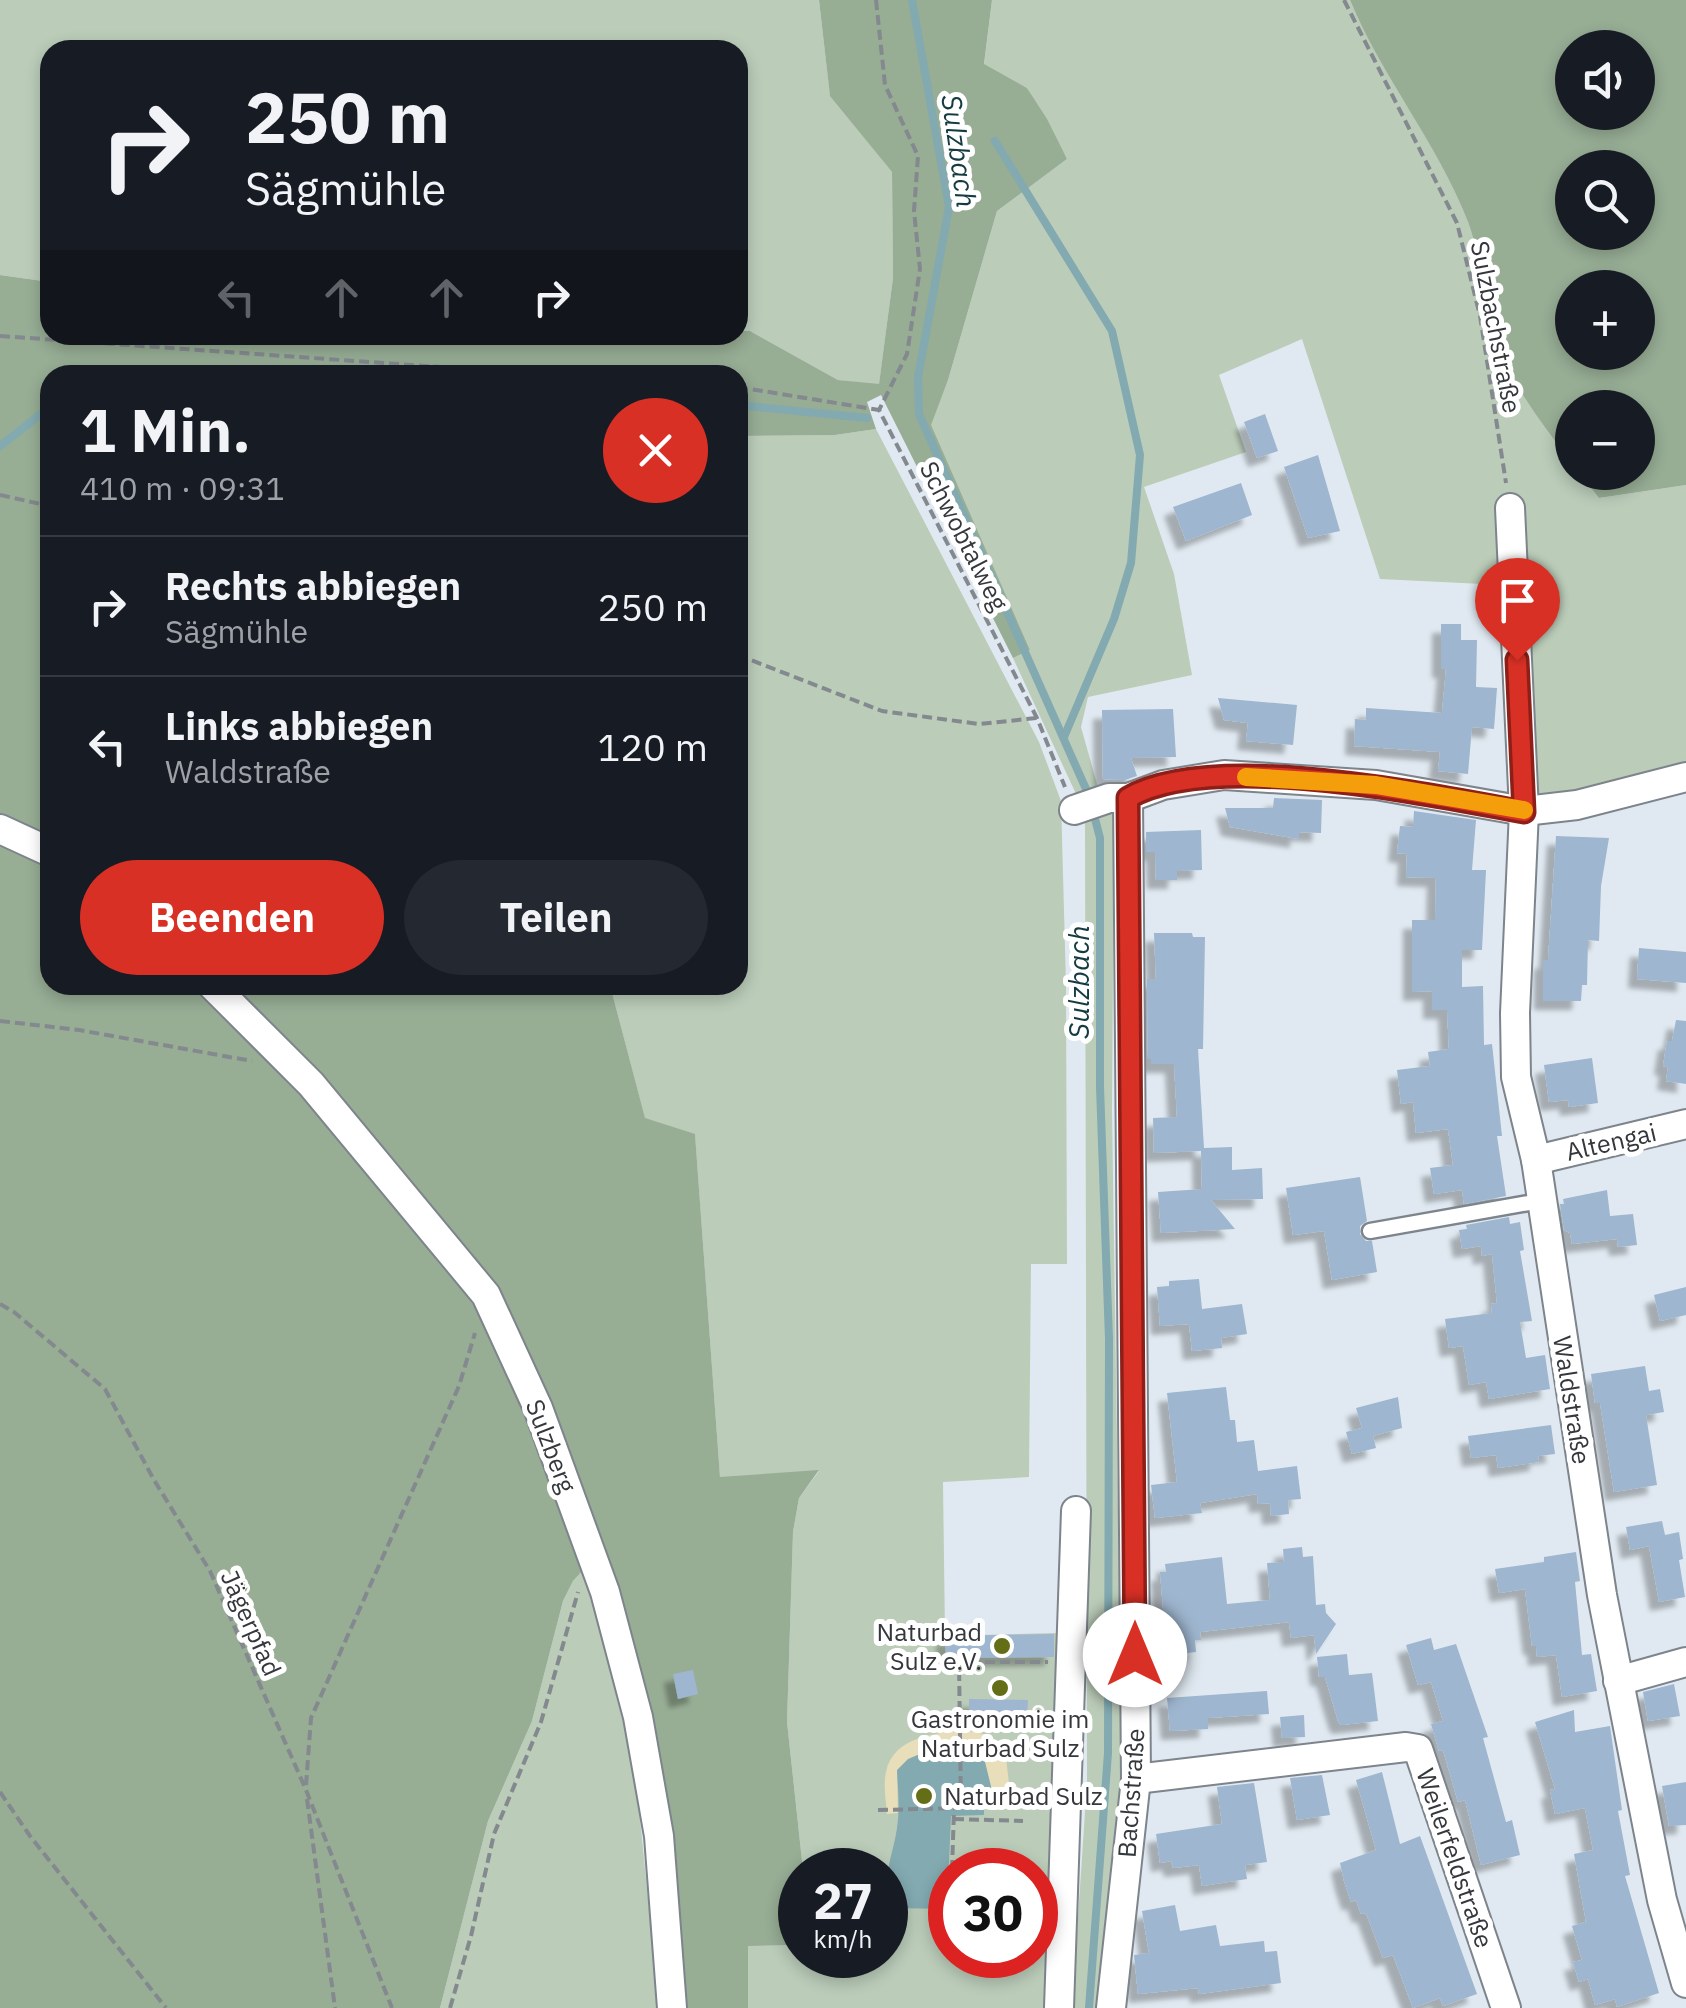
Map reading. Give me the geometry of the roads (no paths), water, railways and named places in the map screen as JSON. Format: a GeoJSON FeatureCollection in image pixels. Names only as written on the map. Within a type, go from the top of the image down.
{"type":"FeatureCollection","features":[{"type":"Feature","properties":{"kind":"street","name":"Waldstraße"},"geometry":{"type":"LineString","coordinates":[[1510,508],[1524,812],[1514,1013],[1516,1078],[1536,1160],[1618,1681],[1662,1900],[1686,1983]]}},
{"type":"Feature","properties":{"kind":"street","name":"Bachstraße"},"geometry":{"type":"LineString","coordinates":[[1111,2008],[1136,1779],[1099,803],[1163,785],[1224,776],[1376,785],[1524,812]]}},
{"type":"Feature","properties":{"kind":"street"},"geometry":{"type":"LineString","coordinates":[[1524,812],[1578,805],[1686,777]]}},
{"type":"Feature","properties":{"kind":"street"},"geometry":{"type":"LineString","coordinates":[[0,829],[40,847]]}},
{"type":"Feature","properties":{"kind":"street","name":"Sulzberg"},"geometry":{"type":"LineString","coordinates":[[222,995],[298,1072],[486,1295],[538,1408],[597,1570],[638,1718],[659,1836],[672,2008]]}},
{"type":"Feature","properties":{"kind":"street","name":"Altengai"},"geometry":{"type":"LineString","coordinates":[[1536,1160],[1686,1124]]}},
{"type":"Feature","properties":{"kind":"street"},"geometry":{"type":"LineString","coordinates":[[1060,2008],[1076,1511]]}},
{"type":"Feature","properties":{"kind":"street"},"geometry":{"type":"LineString","coordinates":[[1618,1681],[1686,1662]]}},
{"type":"Feature","properties":{"kind":"street","name":"Weilerfeldstraße"},"geometry":{"type":"LineString","coordinates":[[1136,1779],[1406,1747],[1418,1749],[1506,2008]]}},
{"type":"Feature","properties":{"kind":"lane"},"geometry":{"type":"LineString","coordinates":[[1370,1230],[1540,1201]]}},
{"type":"Feature","properties":{"kind":"water"},"geometry":{"type":"Polygon","coordinates":[[[944,1744],[984,1758],[995,1803],[984,1803],[984,1815],[951,1816],[950,1848],[928,1848],[928,1909],[908,1908],[908,1848],[893,1848],[898,1821],[897,1770],[908,1759],[944,1744]]]}},
{"type":"Feature","properties":{"kind":"waterway","name":"Sulzbach"},"geometry":{"type":"LineString","coordinates":[[912,0],[949,207],[918,377],[919,414],[1090,798]]}},
{"type":"Feature","properties":{"kind":"waterway"},"geometry":{"type":"LineString","coordinates":[[995,141],[1112,331],[1140,455],[1131,563],[1114,619],[1064,737]]}},
{"type":"Feature","properties":{"kind":"waterway"},"geometry":{"type":"LineString","coordinates":[[748,406],[867,418]]}},
{"type":"Feature","properties":{"kind":"waterway"},"geometry":{"type":"LineString","coordinates":[[0,446],[40,415]]}},
{"type":"Feature","properties":{"kind":"waterway","name":"Sulzbach"},"geometry":{"type":"LineString","coordinates":[[1089,2008],[1108,1753],[1109,1339],[1100,1087],[1100,838],[1093,811]]}},
{"type":"Feature","properties":{"kind":"place","name":"Naturbad Sulz e.V."},"geometry":{"type":"Point","coordinates":[1002,1646]}},
{"type":"Feature","properties":{"kind":"place","name":"Gastronomie im Naturbad Sulz"},"geometry":{"type":"Point","coordinates":[1000,1688]}},
{"type":"Feature","properties":{"kind":"place","name":"Naturbad Sulz"},"geometry":{"type":"Point","coordinates":[924,1796]}}]}
